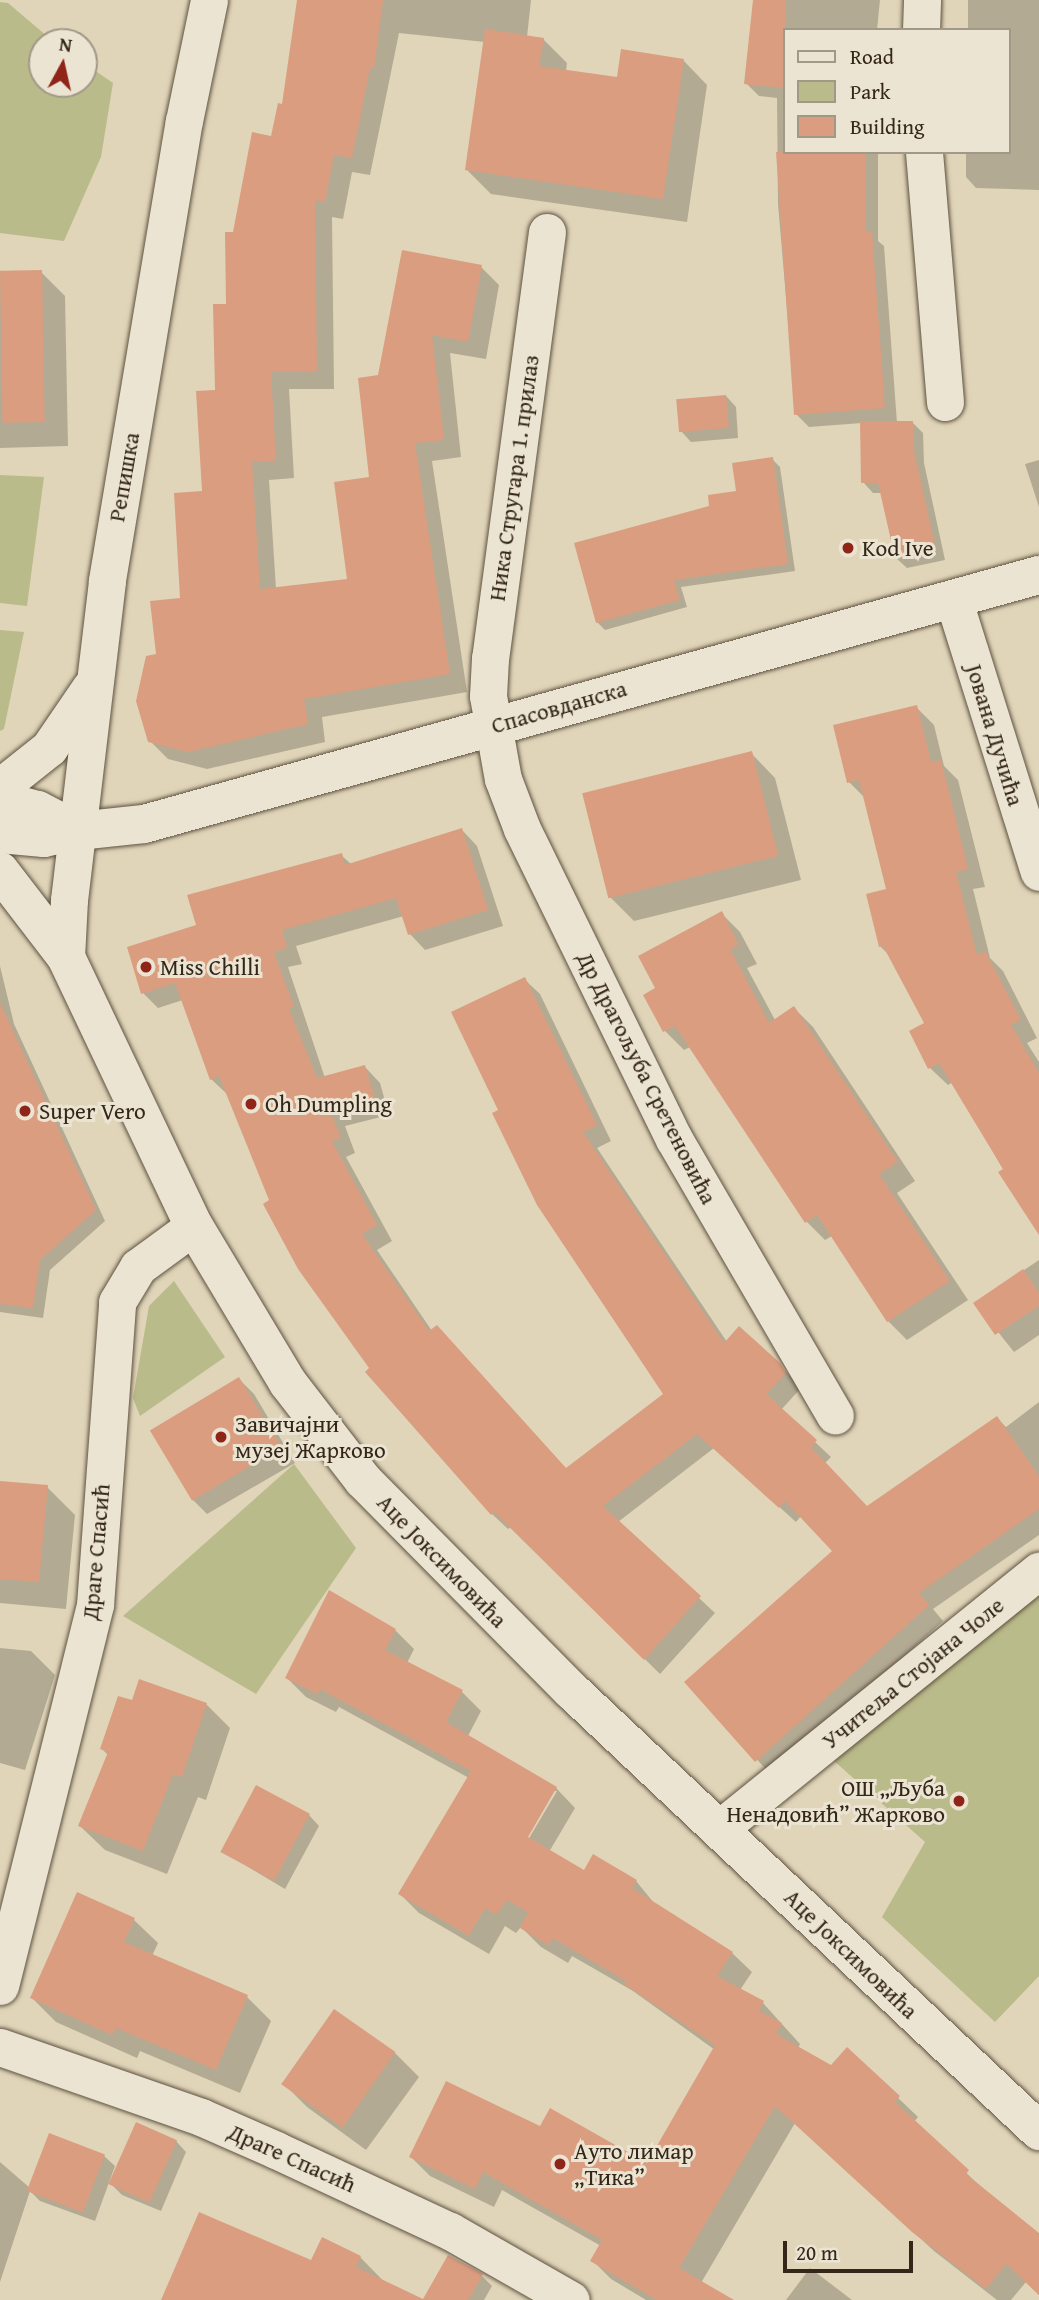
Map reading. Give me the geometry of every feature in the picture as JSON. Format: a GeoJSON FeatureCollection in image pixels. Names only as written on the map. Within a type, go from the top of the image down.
{"type":"FeatureCollection","features":[{"type":"Feature","properties":{"kind":"main road","name":"Спасовданска"},"geometry":{"type":"LineString","coordinates":[[0,834],[44,838],[78,831],[144,824],[1039,575]]}},
{"type":"Feature","properties":{"kind":"main road"},"geometry":{"type":"LineString","coordinates":[[0,800],[37,810],[78,831]]}},
{"type":"Feature","properties":{"kind":"main road","name":"Аце Јоксимовића"},"geometry":{"type":"LineString","coordinates":[[0,871],[66,957],[194,1226],[288,1383],[363,1480],[505,1626],[1039,2131]]}},
{"type":"Feature","properties":{"kind":"street","name":"Репишка"},"geometry":{"type":"LineString","coordinates":[[66,957],[94,681],[184,121],[209,0]]}},
{"type":"Feature","properties":{"kind":"street"},"geometry":{"type":"LineString","coordinates":[[921,28],[922,0]]}},
{"type":"Feature","properties":{"kind":"street"},"geometry":{"type":"LineString","coordinates":[[923,154],[945,402]]}},
{"type":"Feature","properties":{"kind":"street","name":"Ника Стругара 1. прилаз"},"geometry":{"type":"LineString","coordinates":[[491,726],[490,657],[547,232]]}},
{"type":"Feature","properties":{"kind":"street","name":"Јована Дучића"},"geometry":{"type":"LineString","coordinates":[[953,598],[1039,872]]}},
{"type":"Feature","properties":{"kind":"street"},"geometry":{"type":"LineString","coordinates":[[0,787],[49,748],[94,681]]}},
{"type":"Feature","properties":{"kind":"street","name":"Др Драгољуба Сретеновића"},"geometry":{"type":"LineString","coordinates":[[491,726],[502,779],[522,829],[674,1139],[835,1416]]}},
{"type":"Feature","properties":{"kind":"street","name":"Драге Спасић"},"geometry":{"type":"LineString","coordinates":[[0,1986],[95,1605],[117,1302],[138,1267],[194,1226]]}},
{"type":"Feature","properties":{"kind":"street","name":"Учитеља Стојана Чоле"},"geometry":{"type":"LineString","coordinates":[[720,1828],[1039,1571]]}},
{"type":"Feature","properties":{"kind":"street","name":"Драге Спасић"},"geometry":{"type":"LineString","coordinates":[[0,2047],[201,2117],[276,2150],[450,2231],[571,2300]]}},
{"type":"Feature","properties":{"kind":"green space"},"geometry":{"type":"Polygon","coordinates":[[[0,2],[8,3],[37,28],[28,28],[28,98],[98,98],[98,73],[113,83],[101,157],[64,241],[0,233],[0,2]]]}},
{"type":"Feature","properties":{"kind":"green space"},"geometry":{"type":"Polygon","coordinates":[[[0,475],[44,477],[27,606],[0,603],[0,475]]]}},
{"type":"Feature","properties":{"kind":"green space"},"geometry":{"type":"Polygon","coordinates":[[[0,630],[24,632],[4,729],[0,731],[0,630]]]}},
{"type":"Feature","properties":{"kind":"green space"},"geometry":{"type":"Polygon","coordinates":[[[174,1281],[225,1357],[140,1416],[133,1398],[149,1306],[174,1281]]]}},
{"type":"Feature","properties":{"kind":"green space"},"geometry":{"type":"Polygon","coordinates":[[[294,1464],[356,1548],[256,1694],[123,1616],[294,1464]]]}},
{"type":"Feature","properties":{"kind":"green space","name":"ОШ „Љуба Ненадовић” Жарково"},"geometry":{"type":"Polygon","coordinates":[[[1039,1594],[1039,1976],[995,2022],[882,1917],[925,1842],[833,1760],[1039,1594]]]}},
{"type":"Feature","properties":{"kind":"building"},"geometry":{"type":"Polygon","coordinates":[[[297,0],[383,0],[374,69],[370,68],[352,158],[334,155],[325,202],[315,200],[317,371],[271,372],[276,461],[252,462],[260,589],[347,579],[334,482],[369,477],[358,378],[378,375],[402,250],[482,265],[468,342],[432,335],[444,440],[415,443],[450,674],[304,699],[308,724],[188,752],[148,742],[136,701],[146,656],[156,654],[150,601],[180,598],[174,493],[202,491],[196,391],[215,390],[213,304],[226,304],[225,232],[233,232],[252,132],[271,136],[278,103],[282,104],[297,0]]]}},
{"type":"Feature","properties":{"kind":"building"},"geometry":{"type":"Polygon","coordinates":[[[753,0],[785,0],[783,88],[744,84],[753,0]]]}},
{"type":"Feature","properties":{"kind":"building"},"geometry":{"type":"Polygon","coordinates":[[[485,29],[544,38],[539,66],[617,77],[621,49],[684,59],[663,199],[465,170],[485,29]]]}},
{"type":"Feature","properties":{"kind":"building"},"geometry":{"type":"Polygon","coordinates":[[[776,152],[865,154],[866,232],[872,232],[885,408],[794,415],[776,152]]]}},
{"type":"Feature","properties":{"kind":"building"},"geometry":{"type":"Polygon","coordinates":[[[42,270],[45,422],[3,423],[0,271],[42,270]]]}},
{"type":"Feature","properties":{"kind":"building"},"geometry":{"type":"Polygon","coordinates":[[[726,395],[729,428],[679,432],[676,399],[726,395]]]}},
{"type":"Feature","properties":{"kind":"building"},"geometry":{"type":"Polygon","coordinates":[[[860,421],[913,421],[914,451],[936,550],[895,558],[878,483],[861,483],[860,421]]]}},
{"type":"Feature","properties":{"kind":"building"},"geometry":{"type":"Polygon","coordinates":[[[773,457],[788,564],[674,580],[680,600],[596,623],[574,543],[709,506],[708,495],[736,491],[732,463],[773,457]]]}},
{"type":"Feature","properties":{"kind":"building"},"geometry":{"type":"Polygon","coordinates":[[[917,705],[931,762],[941,760],[968,869],[956,872],[977,955],[985,951],[1021,1020],[1011,1025],[1039,1073],[1039,1235],[998,1172],[1003,1169],[939,1063],[928,1069],[909,1031],[924,1023],[883,946],[879,947],[866,894],[886,889],[859,780],[847,783],[833,725],[917,705]]]}},
{"type":"Feature","properties":{"kind":"building"},"geometry":{"type":"Polygon","coordinates":[[[752,751],[778,856],[608,898],[582,793],[752,751]]]}},
{"type":"Feature","properties":{"kind":"building"},"geometry":{"type":"Polygon","coordinates":[[[462,828],[488,910],[408,935],[396,898],[282,930],[287,948],[274,952],[294,1007],[289,1009],[317,1078],[365,1065],[375,1099],[330,1111],[341,1137],[332,1141],[377,1225],[362,1234],[429,1331],[437,1325],[566,1468],[663,1394],[537,1205],[492,1113],[498,1110],[451,1012],[525,977],[597,1125],[583,1132],[724,1343],[739,1326],[780,1363],[786,1373],[766,1394],[817,1440],[811,1447],[867,1506],[997,1416],[1039,1476],[1039,1509],[919,1593],[929,1605],[755,1762],[684,1682],[832,1551],[785,1501],[779,1508],[697,1434],[603,1506],[701,1596],[644,1660],[494,1512],[491,1515],[365,1372],[369,1368],[298,1269],[263,1204],[269,1200],[219,1076],[210,1080],[175,983],[141,994],[127,947],[196,925],[187,895],[342,853],[345,865],[462,828]]]}},
{"type":"Feature","properties":{"kind":"building"},"geometry":{"type":"Polygon","coordinates":[[[722,911],[739,945],[730,949],[769,1023],[794,1006],[898,1162],[879,1174],[950,1281],[887,1322],[817,1215],[805,1223],[675,1026],[663,1032],[643,995],[655,988],[638,956],[722,911]]]}},
{"type":"Feature","properties":{"kind":"building","name":"Super Vero"},"geometry":{"type":"Polygon","coordinates":[[[0,1003],[96,1210],[40,1260],[33,1308],[0,1304],[0,1003]]]}},
{"type":"Feature","properties":{"kind":"building"},"geometry":{"type":"Polygon","coordinates":[[[1023,1269],[1039,1293],[1039,1306],[995,1335],[973,1303],[1023,1269]]]}},
{"type":"Feature","properties":{"kind":"building"},"geometry":{"type":"Polygon","coordinates":[[[239,1377],[281,1447],[192,1501],[150,1431],[239,1377]]]}},
{"type":"Feature","properties":{"kind":"building"},"geometry":{"type":"Polygon","coordinates":[[[0,1481],[48,1485],[39,1582],[0,1579],[0,1481]]]}},
{"type":"Feature","properties":{"kind":"building"},"geometry":{"type":"Polygon","coordinates":[[[329,1590],[396,1629],[385,1650],[463,1690],[446,1722],[557,1787],[528,1837],[584,1870],[593,1854],[637,1880],[632,1888],[733,1952],[717,1976],[764,2001],[759,2011],[782,2023],[776,2034],[831,2065],[847,2047],[900,2096],[895,2102],[969,2170],[966,2174],[1039,2233],[1039,2295],[1006,2264],[986,2289],[912,2232],[775,2106],[679,2268],[734,2300],[657,2300],[590,2261],[602,2240],[483,2172],[475,2189],[409,2157],[446,2081],[540,2126],[550,2108],[647,2163],[715,2045],[624,1984],[626,1981],[553,1938],[548,1945],[520,1928],[528,1912],[507,1900],[496,1915],[485,1908],[469,1936],[398,1894],[471,1771],[320,1689],[317,1694],[285,1678],[329,1590]]]}},
{"type":"Feature","properties":{"kind":"building"},"geometry":{"type":"Polygon","coordinates":[[[139,1679],[207,1703],[182,1777],[173,1774],[143,1851],[78,1826],[108,1752],[100,1749],[118,1696],[132,1700],[139,1679]]]}},
{"type":"Feature","properties":{"kind":"building"},"geometry":{"type":"Polygon","coordinates":[[[256,1785],[310,1814],[274,1881],[220,1852],[256,1785]]]}},
{"type":"Feature","properties":{"kind":"building"},"geometry":{"type":"Polygon","coordinates":[[[77,1892],[135,1918],[124,1942],[248,1995],[216,2070],[116,2028],[112,2035],[30,1998],[77,1892]]]}},
{"type":"Feature","properties":{"kind":"building"},"geometry":{"type":"Polygon","coordinates":[[[334,2009],[395,2052],[343,2127],[281,2084],[334,2009]]]}},
{"type":"Feature","properties":{"kind":"building"},"geometry":{"type":"Polygon","coordinates":[[[136,2122],[177,2140],[149,2202],[108,2184],[136,2122]]]}},
{"type":"Feature","properties":{"kind":"building"},"geometry":{"type":"Polygon","coordinates":[[[49,2133],[105,2155],[83,2212],[27,2191],[49,2133]]]}},
{"type":"Feature","properties":{"kind":"building"},"geometry":{"type":"Polygon","coordinates":[[[199,2212],[311,2260],[322,2237],[361,2256],[356,2267],[423,2299],[448,2255],[483,2274],[468,2300],[161,2300],[199,2212]]]}},
{"type":"Feature","properties":{"kind":"place","name":"Kod Ive"},"geometry":{"type":"Point","coordinates":[848,548]}},
{"type":"Feature","properties":{"kind":"place","name":"Miss Chilli"},"geometry":{"type":"Point","coordinates":[146,967]}},
{"type":"Feature","properties":{"kind":"place","name":"Oh Dumpling"},"geometry":{"type":"Point","coordinates":[251,1104]}},
{"type":"Feature","properties":{"kind":"place","name":"Super Vero"},"geometry":{"type":"Point","coordinates":[25,1111]}},
{"type":"Feature","properties":{"kind":"place","name":"Завичајни музеј Жарково"},"geometry":{"type":"Point","coordinates":[221,1437]}},
{"type":"Feature","properties":{"kind":"place","name":"ОШ „Љуба Ненадовић” Жарково"},"geometry":{"type":"Point","coordinates":[959,1801]}},
{"type":"Feature","properties":{"kind":"place","name":"Ауто лимар „Тика”"},"geometry":{"type":"Point","coordinates":[560,2164]}}]}
